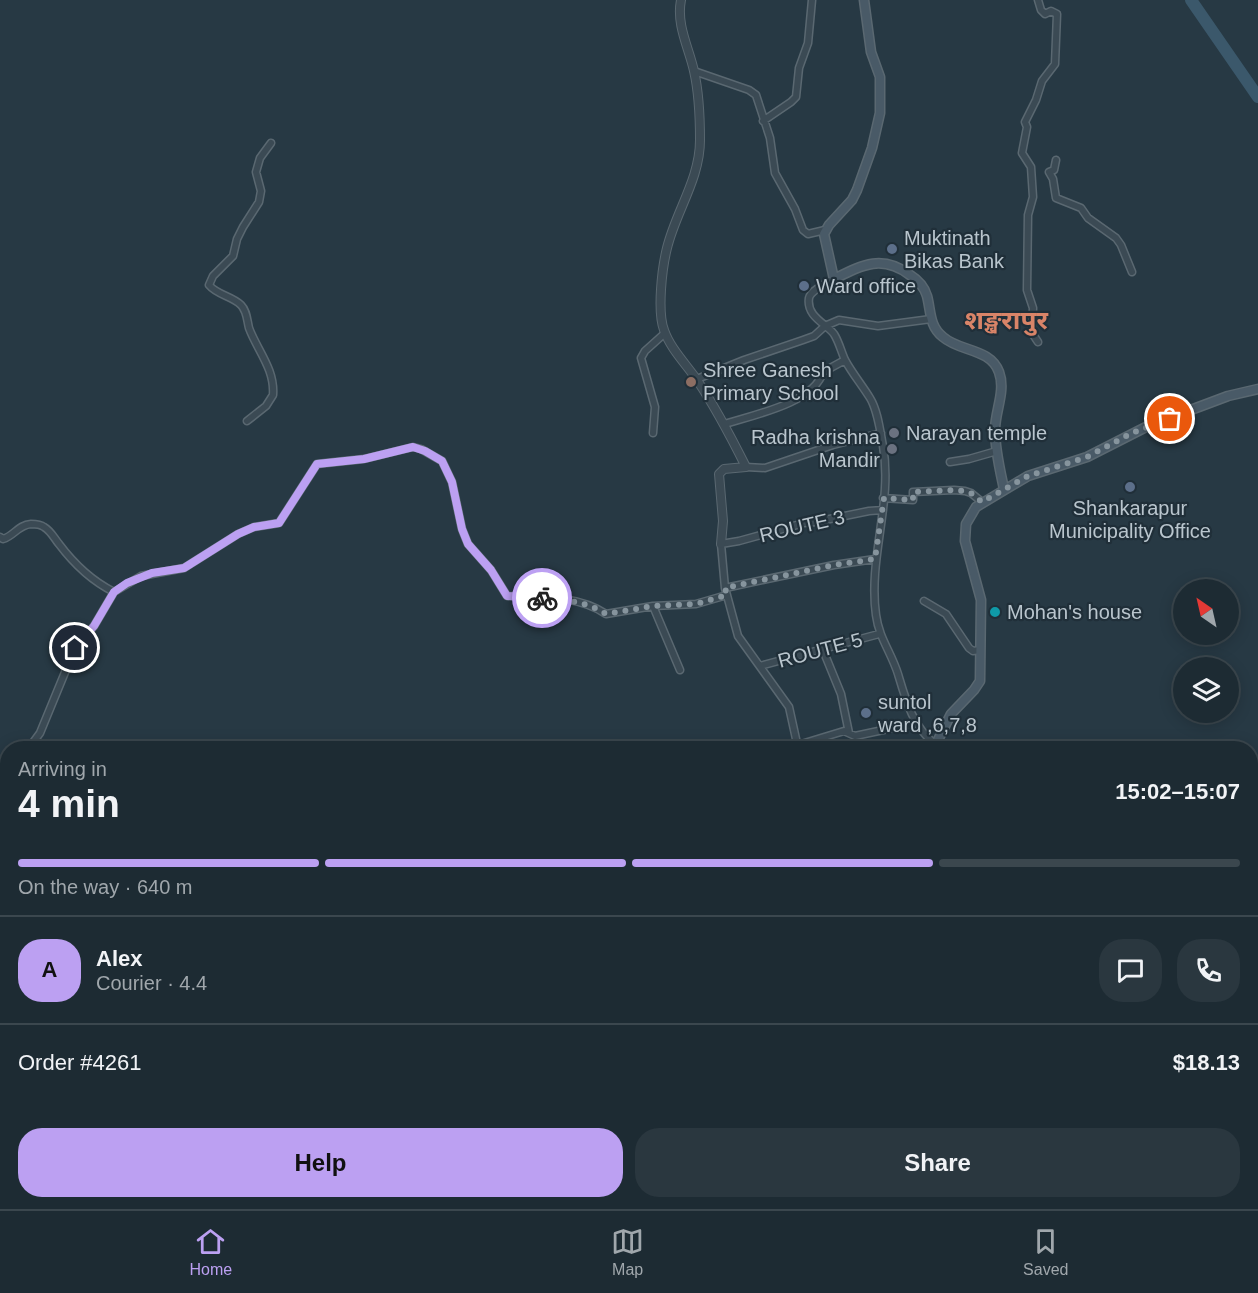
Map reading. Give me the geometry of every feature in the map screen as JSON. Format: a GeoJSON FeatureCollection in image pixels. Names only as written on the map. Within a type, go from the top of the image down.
{"type":"FeatureCollection","features":[{"type":"Feature","properties":{"kind":"main road"},"geometry":{"type":"LineString","coordinates":[[864,0],[871,52],[880,77],[880,113],[872,148],[857,190],[852,200],[825,230],[824,238],[834,279],[864,264],[881,263],[897,266],[923,286],[931,319],[943,338],[989,357],[998,369],[1001,381],[996,422],[997,451],[1004,489]]}},
{"type":"Feature","properties":{"kind":"main road"},"geometry":{"type":"LineString","coordinates":[[938,741],[951,714],[980,681],[981,600],[979,585],[966,545],[965,533],[971,513],[982,502],[1028,476],[1098,452],[1148,426],[1228,396],[1258,389]]}},
{"type":"Feature","properties":{"kind":"street"},"geometry":{"type":"LineString","coordinates":[[681,0],[683,32],[694,71],[700,141],[692,185],[676,217],[666,251],[661,313],[665,333],[725,424],[746,467]]}},
{"type":"Feature","properties":{"kind":"street"},"geometry":{"type":"LineString","coordinates":[[763,121],[796,97],[799,68],[808,43],[812,0]]}},
{"type":"Feature","properties":{"kind":"street"},"geometry":{"type":"LineString","coordinates":[[1038,0],[1045,14],[1051,11],[1057,14],[1058,19],[1055,36],[1055,64],[1042,81],[1025,122],[1027,127],[1022,153],[1031,171],[1033,197],[1028,215],[1027,290],[1033,308],[1032,333],[1038,342]]}},
{"type":"Feature","properties":{"kind":"street"},"geometry":{"type":"LineString","coordinates":[[694,71],[753,92],[770,138],[775,173],[795,209],[803,230],[808,234],[825,230]]}},
{"type":"Feature","properties":{"kind":"street"},"geometry":{"type":"LineString","coordinates":[[247,421],[266,406],[273,395],[267,363],[250,330],[243,308],[240,304],[214,291],[209,285],[213,276],[233,256],[243,227],[260,202],[261,191],[256,172],[260,158],[271,143]]}},
{"type":"Feature","properties":{"kind":"street"},"geometry":{"type":"LineString","coordinates":[[1056,160],[1054,170],[1049,172],[1053,179],[1056,198],[1081,208],[1088,218],[1116,237],[1132,272]]}},
{"type":"Feature","properties":{"kind":"street"},"geometry":{"type":"LineString","coordinates":[[834,279],[811,294],[809,299],[816,318],[833,333],[845,360],[869,398],[881,433],[886,460],[886,480],[875,559],[876,612],[879,634],[892,657],[916,723],[929,741]]}},
{"type":"Feature","properties":{"kind":"street"},"geometry":{"type":"LineString","coordinates":[[697,379],[814,336],[825,326],[840,320],[878,326],[931,319]]}},
{"type":"Feature","properties":{"kind":"street"},"geometry":{"type":"LineString","coordinates":[[653,433],[655,406],[641,358],[645,351],[665,333]]}},
{"type":"Feature","properties":{"kind":"street"},"geometry":{"type":"LineString","coordinates":[[725,424],[770,411],[800,397],[818,384],[823,372],[845,360]]}},
{"type":"Feature","properties":{"kind":"street"},"geometry":{"type":"LineString","coordinates":[[797,741],[789,707],[738,636],[725,588],[719,474],[724,469],[765,468],[881,433]]}},
{"type":"Feature","properties":{"kind":"street"},"geometry":{"type":"LineString","coordinates":[[34,741],[40,733],[75,648],[94,626],[114,592],[141,576],[184,568],[238,534],[254,527],[279,523],[317,464],[364,459],[413,447],[442,461],[452,482],[462,529],[468,544],[491,570],[507,596],[576,601],[594,606],[606,614],[653,606],[696,604],[727,595]]}},
{"type":"Feature","properties":{"kind":"street"},"geometry":{"type":"LineString","coordinates":[[950,462],[997,451]]}},
{"type":"Feature","properties":{"kind":"street"},"geometry":{"type":"LineString","coordinates":[[884,498],[913,500],[913,492],[954,490],[971,493],[982,502]]}},
{"type":"Feature","properties":{"kind":"street","name":"ROUTE 3"},"geometry":{"type":"LineString","coordinates":[[721,544],[739,542],[804,523],[883,510]]}},
{"type":"Feature","properties":{"kind":"street"},"geometry":{"type":"LineString","coordinates":[[0,537],[7,538],[19,527],[25,525],[45,527],[85,573],[96,583],[114,592]]}},
{"type":"Feature","properties":{"kind":"street"},"geometry":{"type":"LineString","coordinates":[[725,588],[834,565],[875,559]]}},
{"type":"Feature","properties":{"kind":"street"},"geometry":{"type":"LineString","coordinates":[[924,601],[946,614],[969,648],[973,651],[980,650]]}},
{"type":"Feature","properties":{"kind":"street"},"geometry":{"type":"LineString","coordinates":[[653,606],[680,670]]}},
{"type":"Feature","properties":{"kind":"street","name":"ROUTE 5"},"geometry":{"type":"LineString","coordinates":[[760,666],[879,634]]}},
{"type":"Feature","properties":{"kind":"street"},"geometry":{"type":"LineString","coordinates":[[823,650],[841,694],[849,733]]}},
{"type":"Feature","properties":{"kind":"street"},"geometry":{"type":"LineString","coordinates":[[815,741],[844,731],[855,736],[916,723]]}},
{"type":"Feature","properties":{"kind":"street"},"geometry":{"type":"LineString","coordinates":[[676,1209],[682,1209]]}},
{"type":"Feature","properties":{"kind":"waterway"},"geometry":{"type":"LineString","coordinates":[[1191,0],[1258,97]]}},
{"type":"Feature","properties":{"kind":"way so far"},"geometry":{"type":"LineString","coordinates":[[542,598],[576,601],[594,606],[606,614],[653,606],[696,604],[727,595],[725,588],[834,565],[875,559],[884,498],[913,500],[913,492],[954,490],[971,493],[982,502],[1028,476],[1087,457],[1132,433],[1170,419]]}},
{"type":"Feature","properties":{"kind":"place","name":"Muktinath Bikas Bank"},"geometry":{"type":"Point","coordinates":[892,249]}},
{"type":"Feature","properties":{"kind":"place","name":"Ward office"},"geometry":{"type":"Point","coordinates":[804,286]}},
{"type":"Feature","properties":{"kind":"place","name":"Shree Ganesh Primary School"},"geometry":{"type":"Point","coordinates":[691,382]}},
{"type":"Feature","properties":{"kind":"place","name":"Narayan temple"},"geometry":{"type":"Point","coordinates":[894,433]}},
{"type":"Feature","properties":{"kind":"place","name":"Radha krishna Mandir"},"geometry":{"type":"Point","coordinates":[892,449]}},
{"type":"Feature","properties":{"kind":"place","name":"Shankarapur Municipality Office"},"geometry":{"type":"Point","coordinates":[1130,487]}},
{"type":"Feature","properties":{"kind":"place","name":"Mohan's house"},"geometry":{"type":"Point","coordinates":[995,612]}},
{"type":"Feature","properties":{"kind":"place","name":"suntol ward ,6,7,8"},"geometry":{"type":"Point","coordinates":[866,713]}},
{"type":"Feature","properties":{"kind":"district","name":"शङ्खरापुर"},"geometry":{"type":"Point","coordinates":[1006,320]}},
{"type":"Feature","properties":{"kind":"route"},"geometry":{"type":"LineString","coordinates":[[75,648],[94,626],[114,592],[127,583],[152,573],[184,568],[238,534],[254,527],[279,523],[317,464],[364,459],[413,447],[442,461],[452,482],[462,529],[468,544],[491,570],[507,596],[542,598]]}}]}
